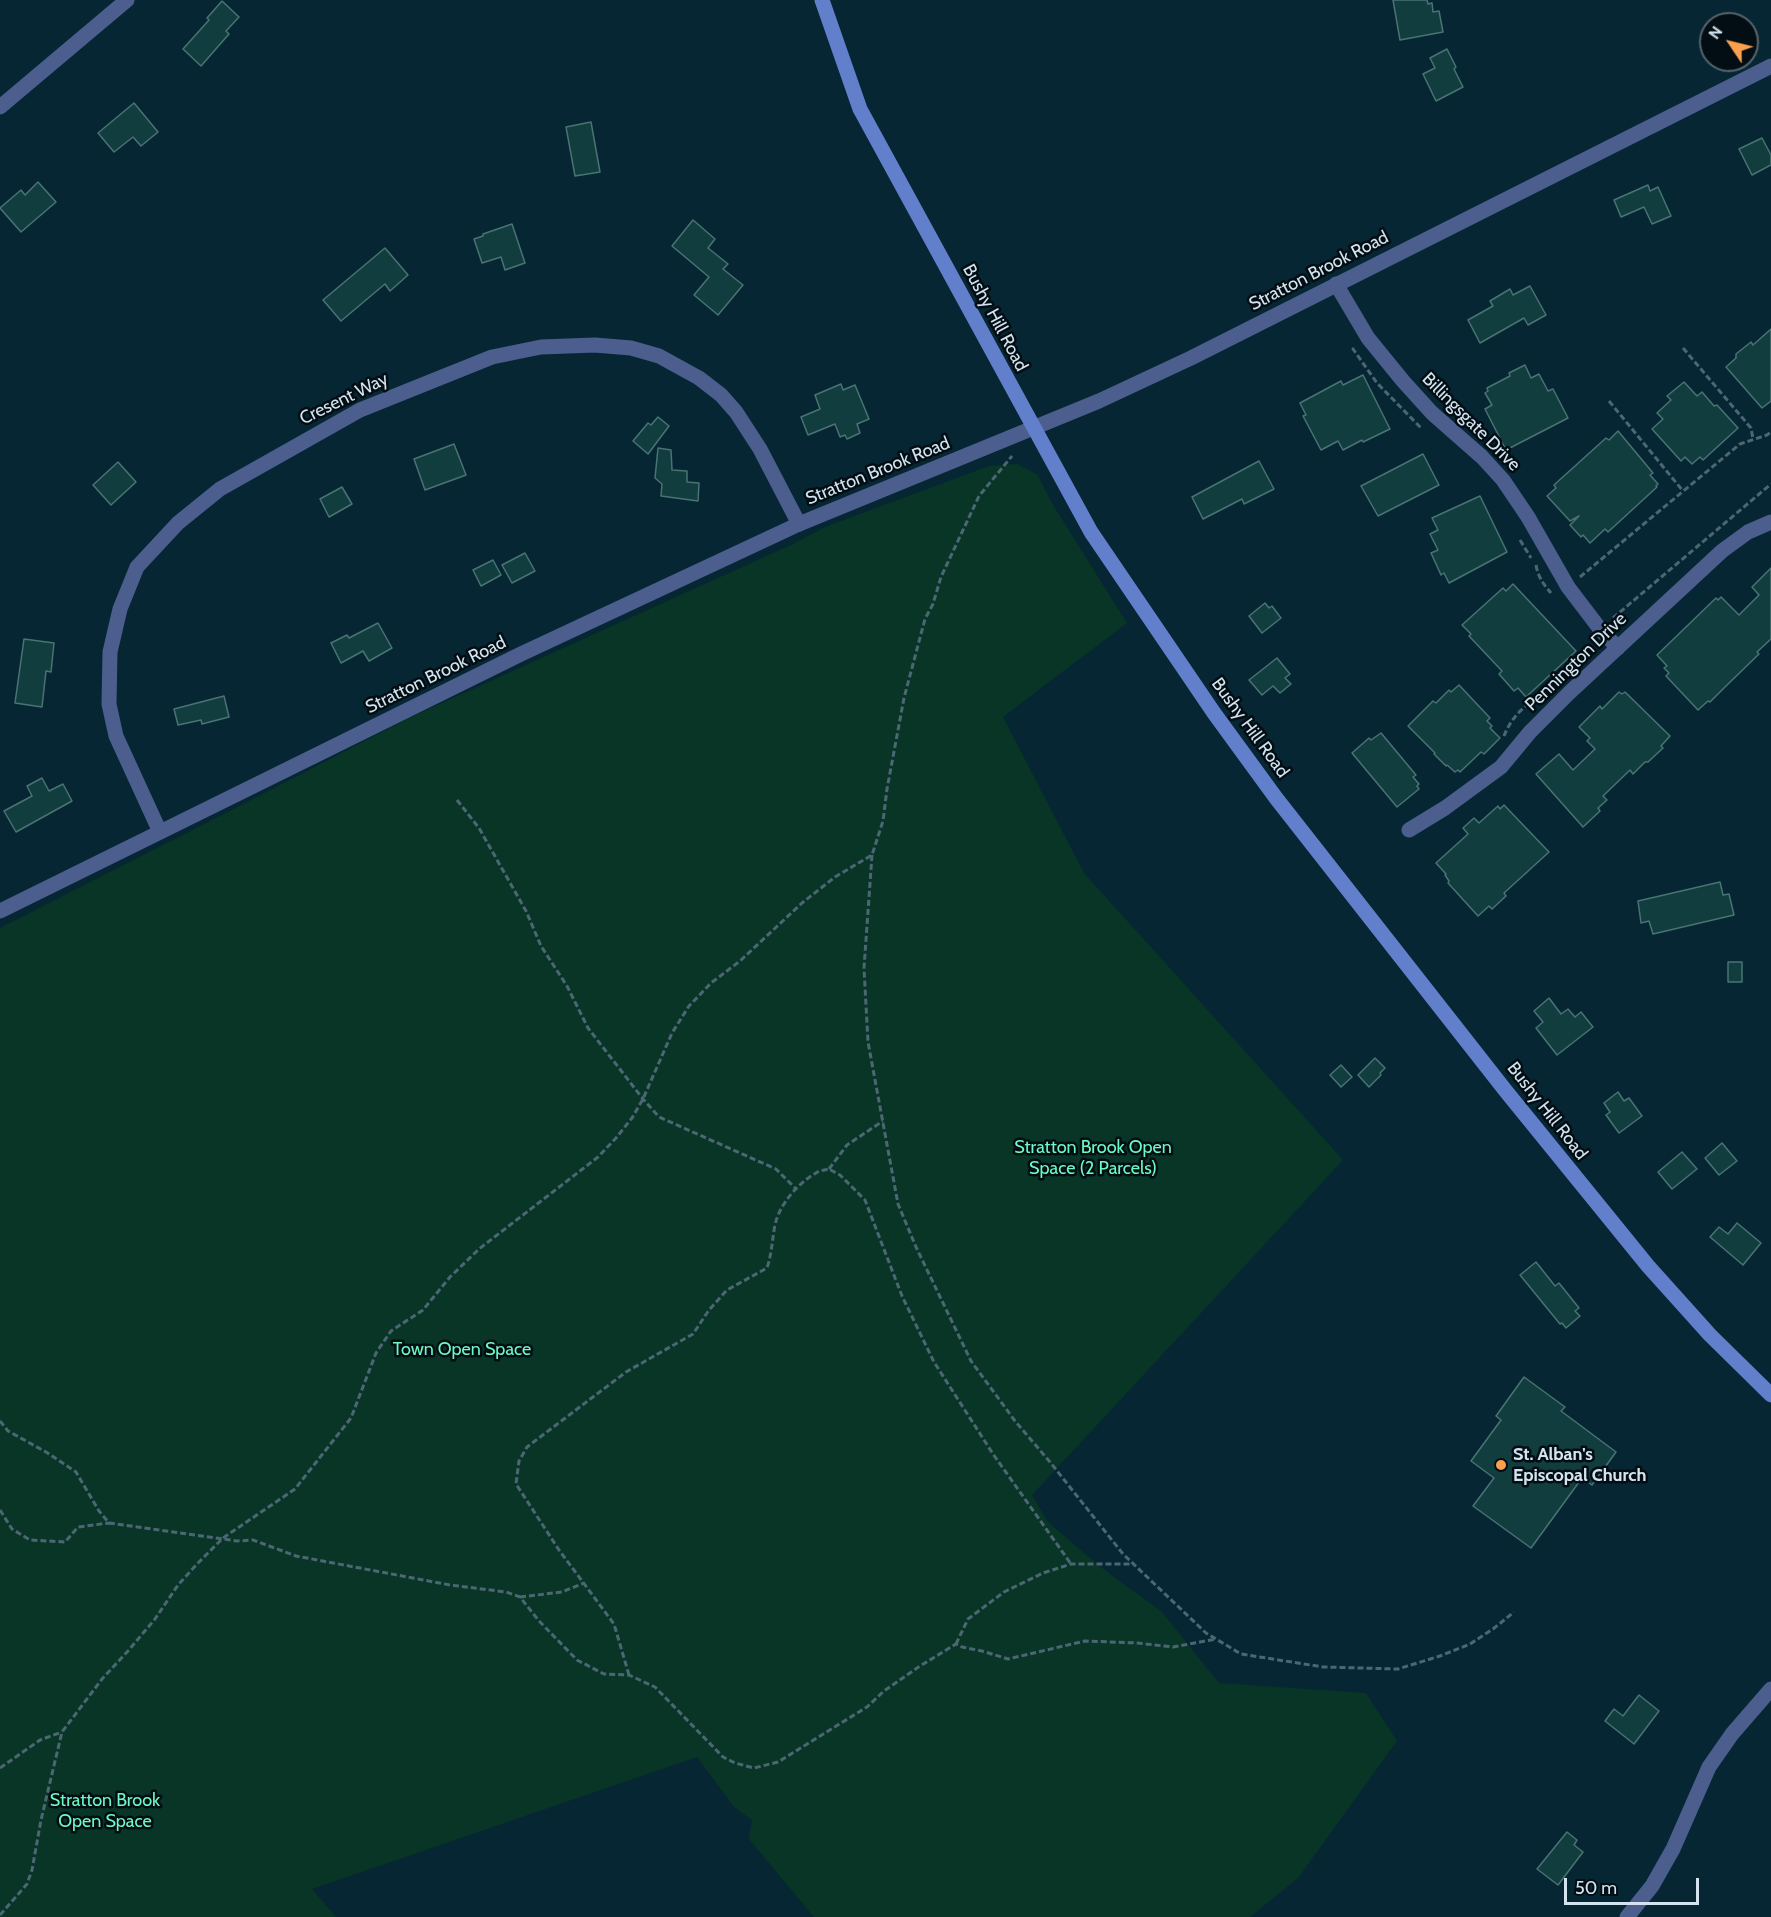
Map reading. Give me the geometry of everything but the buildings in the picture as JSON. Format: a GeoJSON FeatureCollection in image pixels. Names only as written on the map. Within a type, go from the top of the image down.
{"type":"FeatureCollection","features":[{"type":"Feature","properties":{"kind":"main road","name":"Bushy Hill Road"},"geometry":{"type":"LineString","coordinates":[[822,0],[860,109],[1091,532],[1214,713],[1276,798],[1604,1215],[1710,1335],[1771,1395]]}},
{"type":"Feature","properties":{"kind":"street"},"geometry":{"type":"LineString","coordinates":[[0,107],[127,0]]}},
{"type":"Feature","properties":{"kind":"street","name":"Stratton Brook Road"},"geometry":{"type":"LineString","coordinates":[[0,911],[510,659],[799,524],[1099,401],[1191,358],[1771,66]]}},
{"type":"Feature","properties":{"kind":"street","name":"Billingsgate Drive"},"geometry":{"type":"LineString","coordinates":[[1336,284],[1368,338],[1403,381],[1432,413],[1482,457],[1503,480],[1528,517],[1568,587],[1600,629],[1618,648]]}},
{"type":"Feature","properties":{"kind":"street","name":"Cresent Way"},"geometry":{"type":"LineString","coordinates":[[160,832],[116,736],[109,704],[110,652],[120,609],[137,567],[178,523],[220,489],[360,410],[492,357],[541,347],[595,345],[631,348],[659,356],[699,378],[721,395],[736,412],[760,449],[799,524]]}},
{"type":"Feature","properties":{"kind":"street","name":"Pennington Drive"},"geometry":{"type":"LineString","coordinates":[[1408,830],[1445,808],[1501,767],[1530,732],[1722,551],[1748,532],[1771,522]]}},
{"type":"Feature","properties":{"kind":"street"},"geometry":{"type":"LineString","coordinates":[[1627,1917],[1652,1886],[1673,1849],[1709,1767],[1732,1734],[1771,1689]]}},
{"type":"Feature","properties":{"kind":"path"},"geometry":{"type":"LineString","coordinates":[[1368,338],[1353,349],[1377,383],[1427,433]]}},
{"type":"Feature","properties":{"kind":"path"},"geometry":{"type":"LineString","coordinates":[[1683,348],[1751,428],[1754,439]]}},
{"type":"Feature","properties":{"kind":"path"},"geometry":{"type":"LineString","coordinates":[[1609,401],[1683,491]]}},
{"type":"Feature","properties":{"kind":"path"},"geometry":{"type":"LineString","coordinates":[[1568,587],[1740,444],[1771,432]]}},
{"type":"Feature","properties":{"kind":"path"},"geometry":{"type":"LineString","coordinates":[[1013,454],[979,496],[925,619],[904,698],[883,821],[872,855],[864,968],[868,1042],[898,1204],[916,1247],[971,1361],[1015,1421],[1123,1554],[1206,1633],[1241,1654],[1323,1667],[1398,1669],[1470,1644],[1514,1612]]}},
{"type":"Feature","properties":{"kind":"path"},"geometry":{"type":"LineString","coordinates":[[1600,629],[1771,484]]}},
{"type":"Feature","properties":{"kind":"path"},"geometry":{"type":"LineString","coordinates":[[1517,534],[1527,554],[1535,562],[1537,573],[1543,584],[1557,600]]}},
{"type":"Feature","properties":{"kind":"path"},"geometry":{"type":"LineString","coordinates":[[1503,741],[1509,723],[1533,700],[1544,697]]}},
{"type":"Feature","properties":{"kind":"path"},"geometry":{"type":"LineString","coordinates":[[457,800],[479,828],[526,911],[541,946],[567,986],[588,1028],[643,1099],[659,1117],[776,1169],[796,1190]]}},
{"type":"Feature","properties":{"kind":"path"},"geometry":{"type":"LineString","coordinates":[[0,1915],[27,1884],[62,1732],[102,1679],[155,1619],[178,1585],[223,1538],[295,1489],[351,1418],[376,1353],[391,1331],[423,1310],[450,1277],[479,1250],[598,1157],[616,1138],[643,1099],[672,1033],[689,1006],[711,983],[740,961],[802,903],[835,877],[872,855]]}},
{"type":"Feature","properties":{"kind":"path"},"geometry":{"type":"LineString","coordinates":[[629,1675],[614,1624],[559,1550],[516,1484],[519,1461],[527,1447],[626,1372],[693,1334],[709,1310],[727,1290],[767,1268],[772,1251],[775,1223],[787,1200],[817,1172],[830,1169],[847,1145],[883,1121]]}},
{"type":"Feature","properties":{"kind":"path"},"geometry":{"type":"LineString","coordinates":[[830,1169],[840,1175],[866,1200],[902,1296],[934,1362],[993,1454],[1071,1564]]}},
{"type":"Feature","properties":{"kind":"path"},"geometry":{"type":"LineString","coordinates":[[0,1421],[9,1431],[76,1472],[99,1511],[109,1523]]}},
{"type":"Feature","properties":{"kind":"path"},"geometry":{"type":"LineString","coordinates":[[0,1510],[12,1529],[30,1540],[65,1542],[78,1527],[109,1523],[237,1541],[252,1540],[296,1556],[450,1585],[506,1592],[520,1597],[562,1592],[584,1583]]}},
{"type":"Feature","properties":{"kind":"path"},"geometry":{"type":"LineString","coordinates":[[520,1597],[539,1621],[577,1660],[604,1674],[629,1675],[654,1687],[723,1757],[754,1768],[778,1762],[867,1707],[893,1685],[956,1644],[968,1619],[1004,1592],[1043,1573],[1071,1564],[1133,1564]]}},
{"type":"Feature","properties":{"kind":"path"},"geometry":{"type":"LineString","coordinates":[[956,1644],[1008,1659],[1084,1641],[1173,1647],[1216,1639]]}},
{"type":"Feature","properties":{"kind":"path"},"geometry":{"type":"LineString","coordinates":[[0,1768],[40,1740],[62,1732]]}},
{"type":"Feature","properties":{"kind":"green space","name":"Town Open Space"},"geometry":{"type":"Polygon","coordinates":[[[1017,464],[1037,474],[1053,505],[1127,623],[1003,717],[1084,873],[1343,1160],[1032,1495],[1048,1522],[1098,1565],[1162,1612],[1219,1683],[1366,1693],[1397,1741],[1298,1878],[1250,1917],[814,1917],[749,1839],[752,1820],[734,1807],[697,1757],[312,1889],[336,1917],[0,1917],[0,928],[409,718],[793,544],[825,527],[989,466],[1017,464]]]}},
{"type":"Feature","properties":{"kind":"place","name":"St. Alban's Episcopal Church"},"geometry":{"type":"Point","coordinates":[1501,1465]}},
{"type":"Feature","properties":{"kind":"park label","name":"Stratton Brook Open Space (2 Parcels)"},"geometry":{"type":"Point","coordinates":[1093,1158]}},
{"type":"Feature","properties":{"kind":"park label","name":"Stratton Brook Open Space"},"geometry":{"type":"Point","coordinates":[105,1811]}}]}
